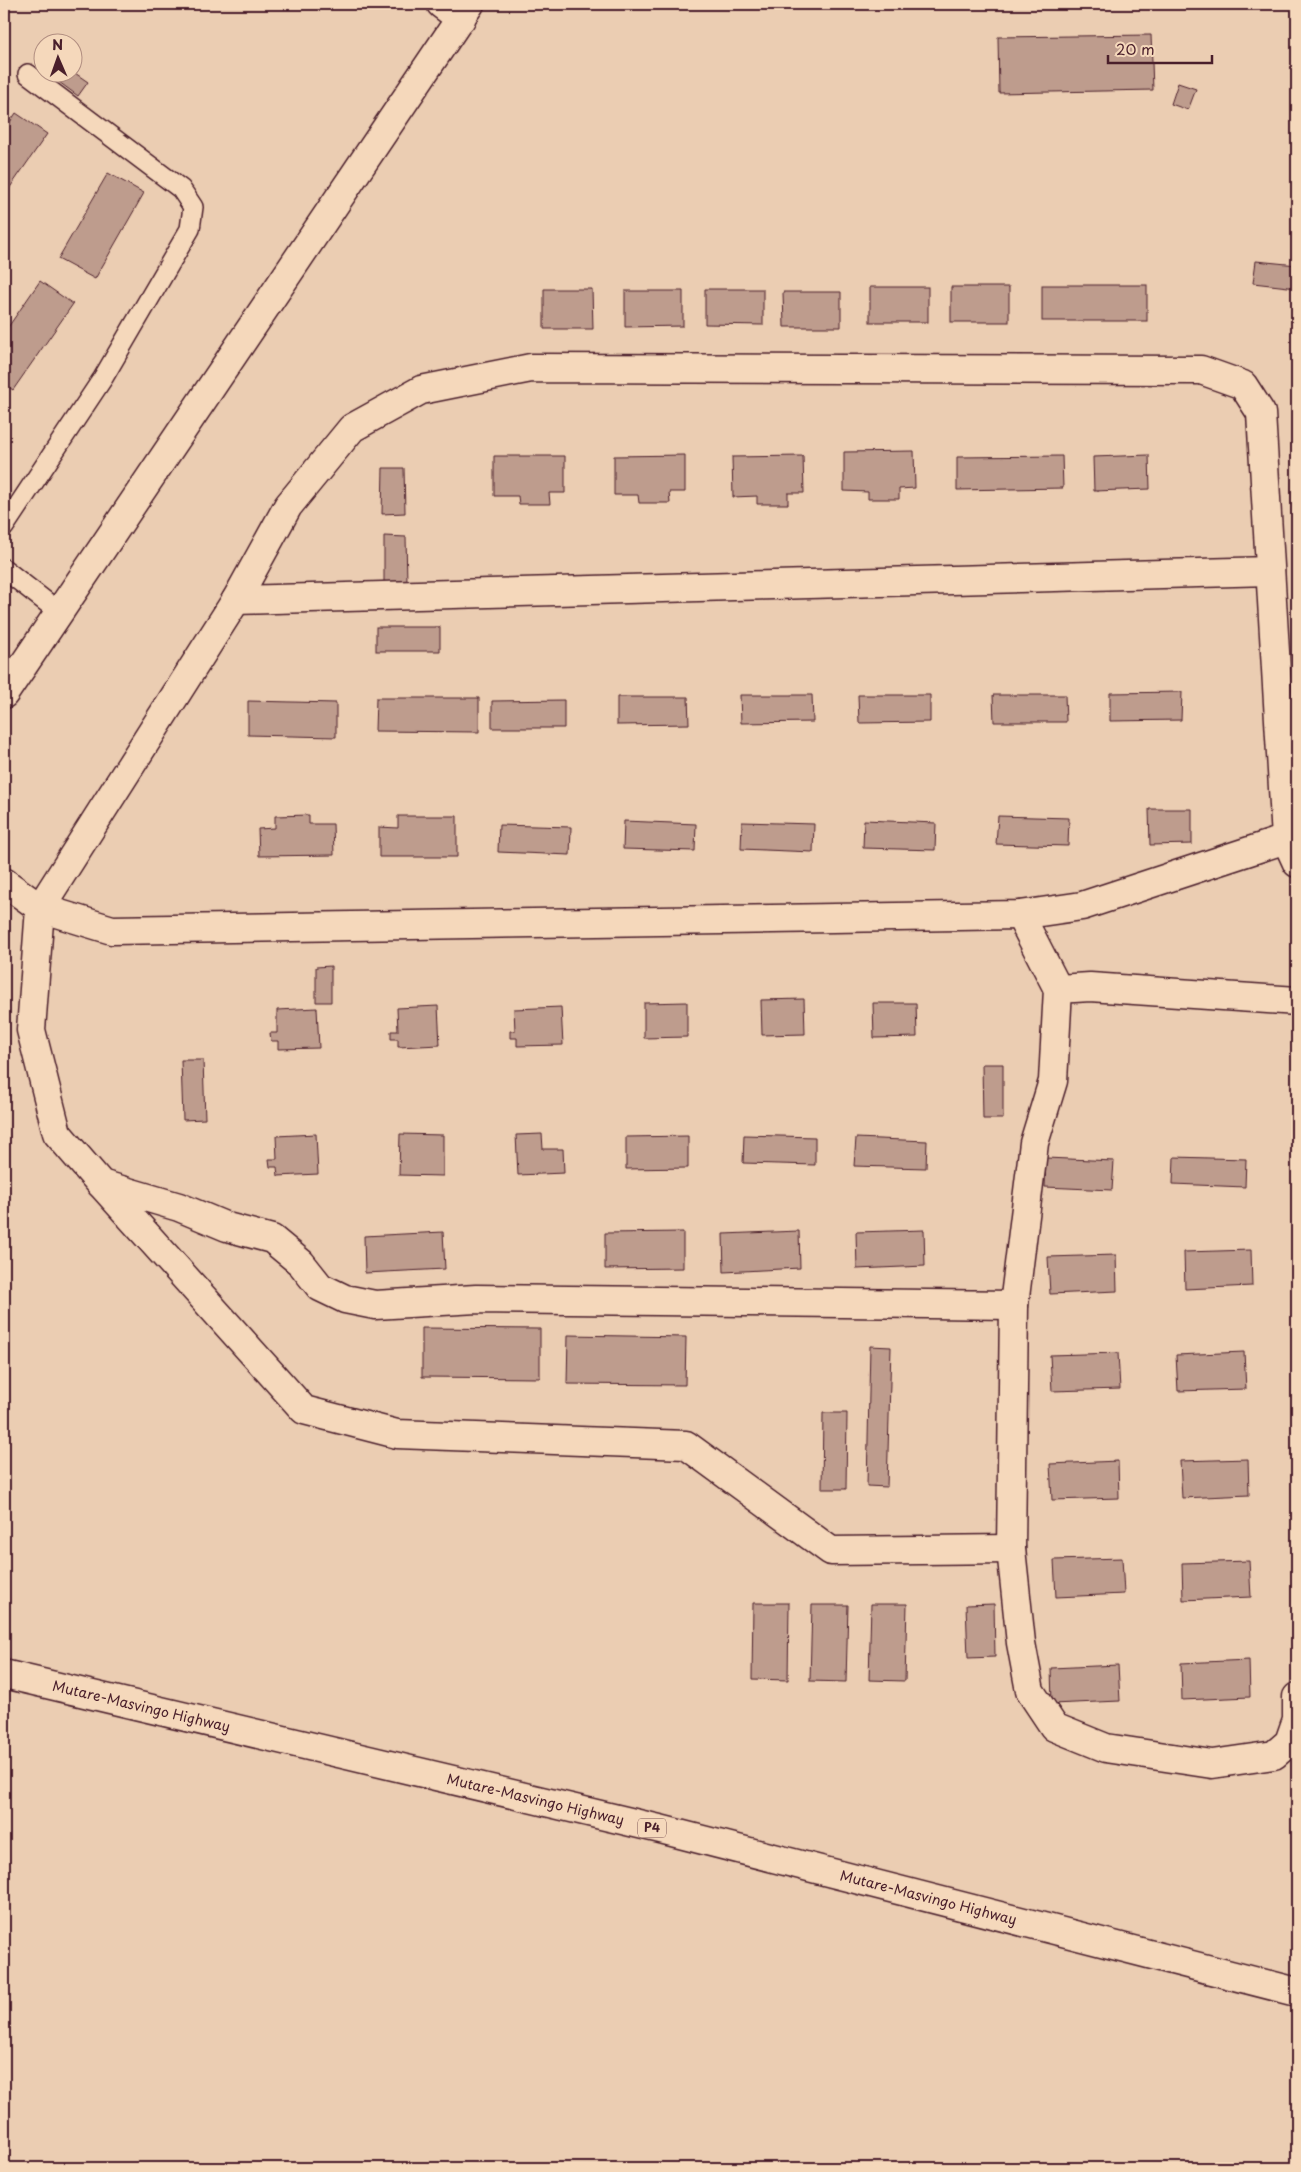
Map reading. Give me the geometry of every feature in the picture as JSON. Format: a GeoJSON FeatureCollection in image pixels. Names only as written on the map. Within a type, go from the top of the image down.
{"type":"FeatureCollection","features":[{"type":"Feature","properties":{"kind":"main road"},"geometry":{"type":"LineString","coordinates":[[4,694],[457,9]]}},
{"type":"Feature","properties":{"kind":"main road"},"geometry":{"type":"LineString","coordinates":[[1011,1549],[831,1551],[686,1445],[397,1434],[304,1410],[57,1133],[31,1030],[40,908],[236,600],[288,506],[352,428],[421,390],[531,368],[1201,370],[1243,385],[1261,413],[1286,839],[1297,863]]}},
{"type":"Feature","properties":{"kind":"main road"},"geometry":{"type":"LineString","coordinates":[[236,600],[1270,571]]}},
{"type":"Feature","properties":{"kind":"main road"},"geometry":{"type":"LineString","coordinates":[[4,882],[40,908],[112,930],[1020,915],[1082,906],[1286,839]]}},
{"type":"Feature","properties":{"kind":"main road"},"geometry":{"type":"LineString","coordinates":[[1020,915],[1058,989],[1053,1081],[1034,1143],[1014,1306],[1011,1549],[1020,1643],[1030,1691],[1054,1727],[1106,1748],[1212,1764],[1274,1755],[1289,1742],[1297,1719],[1297,1697]]}},
{"type":"Feature","properties":{"kind":"main road"},"geometry":{"type":"LineString","coordinates":[[1058,989],[1090,987],[1297,1001]]}},
{"type":"Feature","properties":{"kind":"main road"},"geometry":{"type":"LineString","coordinates":[[101,1184],[179,1207],[227,1227],[272,1239],[301,1263],[320,1287],[345,1299],[375,1305],[476,1299],[1014,1306]]}},
{"type":"Feature","properties":{"kind":"main road","name":"Mutare-Masvingo Highway"},"geometry":{"type":"LineString","coordinates":[[4,1674],[660,1829],[1297,1992]]}},
{"type":"Feature","properties":{"kind":"lane"},"geometry":{"type":"LineString","coordinates":[[4,527],[103,378],[190,229],[194,207],[181,189],[28,74]]}},
{"type":"Feature","properties":{"kind":"lane"},"geometry":{"type":"LineString","coordinates":[[4,568],[59,612]]}},
{"type":"Feature","properties":{"kind":"building"},"geometry":{"type":"Polygon","coordinates":[[[1151,35],[1153,90],[999,93],[998,37],[1151,35]]]}},
{"type":"Feature","properties":{"kind":"building"},"geometry":{"type":"Polygon","coordinates":[[[82,78],[88,82],[78,96],[59,82],[82,82],[82,78]]]}},
{"type":"Feature","properties":{"kind":"building"},"geometry":{"type":"Polygon","coordinates":[[[1178,83],[1196,89],[1188,110],[1171,104],[1178,83]]]}},
{"type":"Feature","properties":{"kind":"building"},"geometry":{"type":"Polygon","coordinates":[[[16,113],[47,134],[4,196],[4,131],[16,113]]]}},
{"type":"Feature","properties":{"kind":"building"},"geometry":{"type":"Polygon","coordinates":[[[108,173],[144,193],[95,279],[58,259],[108,173]]]}},
{"type":"Feature","properties":{"kind":"building"},"geometry":{"type":"Polygon","coordinates":[[[1256,261],[1297,265],[1297,288],[1253,283],[1256,261]]]}},
{"type":"Feature","properties":{"kind":"building"},"geometry":{"type":"Polygon","coordinates":[[[40,281],[73,304],[13,390],[4,384],[4,333],[40,281]]]}},
{"type":"Feature","properties":{"kind":"building"},"geometry":{"type":"Polygon","coordinates":[[[1042,285],[1147,285],[1147,321],[1042,321],[1042,285]]]}},
{"type":"Feature","properties":{"kind":"building"},"geometry":{"type":"Polygon","coordinates":[[[870,287],[928,287],[928,322],[870,322],[870,287]]]}},
{"type":"Feature","properties":{"kind":"building"},"geometry":{"type":"Polygon","coordinates":[[[951,287],[1009,287],[1009,322],[951,322],[951,287]]]}},
{"type":"Feature","properties":{"kind":"building"},"geometry":{"type":"Polygon","coordinates":[[[544,289],[592,289],[593,329],[544,329],[544,289]]]}},
{"type":"Feature","properties":{"kind":"building"},"geometry":{"type":"Polygon","coordinates":[[[705,289],[763,289],[763,325],[705,324],[705,289]]]}},
{"type":"Feature","properties":{"kind":"building"},"geometry":{"type":"Polygon","coordinates":[[[625,291],[683,291],[683,326],[625,327],[625,291]]]}},
{"type":"Feature","properties":{"kind":"building"},"geometry":{"type":"Polygon","coordinates":[[[783,292],[841,292],[841,327],[784,327],[783,292]]]}},
{"type":"Feature","properties":{"kind":"building"},"geometry":{"type":"Polygon","coordinates":[[[914,451],[915,488],[899,489],[899,499],[868,499],[868,492],[844,491],[844,452],[914,451]]]}},
{"type":"Feature","properties":{"kind":"building"},"geometry":{"type":"Polygon","coordinates":[[[685,455],[685,492],[669,492],[670,503],[639,503],[638,495],[614,495],[614,456],[685,455]]]}},
{"type":"Feature","properties":{"kind":"building"},"geometry":{"type":"Polygon","coordinates":[[[1149,455],[1150,489],[1094,491],[1093,457],[1149,455]]]}},
{"type":"Feature","properties":{"kind":"building"},"geometry":{"type":"Polygon","coordinates":[[[494,456],[565,456],[565,493],[549,493],[550,504],[519,504],[518,496],[494,496],[494,456]]]}},
{"type":"Feature","properties":{"kind":"building"},"geometry":{"type":"Polygon","coordinates":[[[803,456],[804,493],[788,493],[788,504],[757,504],[757,496],[733,497],[732,457],[803,456]]]}},
{"type":"Feature","properties":{"kind":"building"},"geometry":{"type":"Polygon","coordinates":[[[1062,456],[1063,488],[957,490],[957,457],[1062,456]]]}},
{"type":"Feature","properties":{"kind":"building"},"geometry":{"type":"Polygon","coordinates":[[[383,468],[404,468],[405,513],[382,514],[383,468]]]}},
{"type":"Feature","properties":{"kind":"building"},"geometry":{"type":"Polygon","coordinates":[[[384,536],[406,537],[407,582],[384,583],[384,536]]]}},
{"type":"Feature","properties":{"kind":"building"},"geometry":{"type":"Polygon","coordinates":[[[376,627],[440,627],[440,651],[376,651],[376,627]]]}},
{"type":"Feature","properties":{"kind":"building"},"geometry":{"type":"Polygon","coordinates":[[[1182,692],[1181,720],[1110,721],[1110,693],[1182,692]]]}},
{"type":"Feature","properties":{"kind":"building"},"geometry":{"type":"Polygon","coordinates":[[[740,695],[812,695],[813,722],[741,723],[740,695]]]}},
{"type":"Feature","properties":{"kind":"building"},"geometry":{"type":"Polygon","coordinates":[[[858,695],[930,695],[930,722],[859,723],[858,695]]]}},
{"type":"Feature","properties":{"kind":"building"},"geometry":{"type":"Polygon","coordinates":[[[993,695],[1065,695],[1066,722],[994,722],[993,695]]]}},
{"type":"Feature","properties":{"kind":"building"},"geometry":{"type":"Polygon","coordinates":[[[617,697],[688,697],[689,724],[617,725],[617,697]]]}},
{"type":"Feature","properties":{"kind":"building"},"geometry":{"type":"Polygon","coordinates":[[[376,698],[479,698],[479,732],[375,731],[376,698]]]}},
{"type":"Feature","properties":{"kind":"building"},"geometry":{"type":"Polygon","coordinates":[[[564,700],[564,728],[492,728],[492,701],[564,700]]]}},
{"type":"Feature","properties":{"kind":"building"},"geometry":{"type":"Polygon","coordinates":[[[248,701],[336,703],[336,737],[248,735],[248,701]]]}},
{"type":"Feature","properties":{"kind":"building"},"geometry":{"type":"Polygon","coordinates":[[[1149,809],[1192,809],[1192,844],[1150,845],[1149,809]]]}},
{"type":"Feature","properties":{"kind":"building"},"geometry":{"type":"Polygon","coordinates":[[[309,815],[309,824],[333,824],[334,855],[259,856],[258,829],[275,828],[275,816],[309,815]]]}},
{"type":"Feature","properties":{"kind":"building"},"geometry":{"type":"Polygon","coordinates":[[[398,816],[457,816],[457,857],[379,857],[379,827],[398,828],[398,816]]]}},
{"type":"Feature","properties":{"kind":"building"},"geometry":{"type":"Polygon","coordinates":[[[998,816],[1069,818],[1068,846],[996,844],[998,816]]]}},
{"type":"Feature","properties":{"kind":"building"},"geometry":{"type":"Polygon","coordinates":[[[864,820],[936,823],[935,850],[863,848],[864,820]]]}},
{"type":"Feature","properties":{"kind":"building"},"geometry":{"type":"Polygon","coordinates":[[[624,821],[696,824],[695,851],[623,849],[624,821]]]}},
{"type":"Feature","properties":{"kind":"building"},"geometry":{"type":"Polygon","coordinates":[[[742,822],[814,824],[813,852],[741,849],[742,822]]]}},
{"type":"Feature","properties":{"kind":"building"},"geometry":{"type":"Polygon","coordinates":[[[499,825],[571,827],[570,855],[498,852],[499,825]]]}},
{"type":"Feature","properties":{"kind":"building"},"geometry":{"type":"Polygon","coordinates":[[[331,966],[331,1002],[316,1002],[316,967],[331,966]]]}},
{"type":"Feature","properties":{"kind":"building"},"geometry":{"type":"Polygon","coordinates":[[[804,999],[805,1034],[762,1035],[761,1000],[804,999]]]}},
{"type":"Feature","properties":{"kind":"building"},"geometry":{"type":"Polygon","coordinates":[[[687,1002],[687,1037],[644,1038],[644,1003],[687,1002]]]}},
{"type":"Feature","properties":{"kind":"building"},"geometry":{"type":"Polygon","coordinates":[[[873,1003],[916,1003],[917,1037],[874,1038],[873,1003]]]}},
{"type":"Feature","properties":{"kind":"building"},"geometry":{"type":"Polygon","coordinates":[[[438,1006],[440,1045],[398,1047],[398,1039],[391,1039],[391,1031],[398,1031],[397,1008],[438,1006]]]}},
{"type":"Feature","properties":{"kind":"building"},"geometry":{"type":"Polygon","coordinates":[[[561,1007],[563,1045],[517,1046],[517,1038],[510,1038],[510,1031],[515,1031],[514,1009],[561,1007]]]}},
{"type":"Feature","properties":{"kind":"building"},"geometry":{"type":"Polygon","coordinates":[[[317,1008],[319,1048],[278,1049],[278,1041],[271,1041],[270,1033],[277,1033],[277,1010],[317,1008]]]}},
{"type":"Feature","properties":{"kind":"building"},"geometry":{"type":"Polygon","coordinates":[[[181,1060],[203,1060],[205,1119],[183,1120],[181,1060]]]}},
{"type":"Feature","properties":{"kind":"building"},"geometry":{"type":"Polygon","coordinates":[[[982,1064],[1003,1064],[1003,1119],[983,1119],[982,1064]]]}},
{"type":"Feature","properties":{"kind":"building"},"geometry":{"type":"Polygon","coordinates":[[[316,1134],[318,1174],[278,1176],[277,1167],[270,1167],[269,1159],[277,1159],[276,1136],[316,1134]]]}},
{"type":"Feature","properties":{"kind":"building"},"geometry":{"type":"Polygon","coordinates":[[[400,1134],[443,1135],[443,1176],[399,1175],[400,1134]]]}},
{"type":"Feature","properties":{"kind":"building"},"geometry":{"type":"Polygon","coordinates":[[[542,1134],[543,1149],[563,1149],[564,1173],[518,1175],[516,1135],[542,1134]]]}},
{"type":"Feature","properties":{"kind":"building"},"geometry":{"type":"Polygon","coordinates":[[[744,1135],[815,1137],[815,1165],[743,1163],[744,1135]]]}},
{"type":"Feature","properties":{"kind":"building"},"geometry":{"type":"Polygon","coordinates":[[[688,1136],[688,1168],[626,1169],[626,1137],[688,1136]]]}},
{"type":"Feature","properties":{"kind":"building"},"geometry":{"type":"Polygon","coordinates":[[[856,1138],[927,1141],[926,1168],[854,1166],[856,1138]]]}},
{"type":"Feature","properties":{"kind":"building"},"geometry":{"type":"Polygon","coordinates":[[[1174,1157],[1246,1159],[1245,1187],[1173,1184],[1174,1157]]]}},
{"type":"Feature","properties":{"kind":"building"},"geometry":{"type":"Polygon","coordinates":[[[1046,1158],[1114,1161],[1112,1190],[1045,1187],[1046,1158]]]}},
{"type":"Feature","properties":{"kind":"building"},"geometry":{"type":"Polygon","coordinates":[[[924,1230],[925,1266],[857,1269],[856,1232],[924,1230]]]}},
{"type":"Feature","properties":{"kind":"building"},"geometry":{"type":"Polygon","coordinates":[[[799,1231],[800,1268],[724,1272],[723,1234],[799,1231]]]}},
{"type":"Feature","properties":{"kind":"building"},"geometry":{"type":"Polygon","coordinates":[[[443,1232],[445,1269],[365,1273],[364,1236],[443,1232]]]}},
{"type":"Feature","properties":{"kind":"building"},"geometry":{"type":"Polygon","coordinates":[[[683,1232],[683,1268],[605,1269],[605,1233],[683,1232]]]}},
{"type":"Feature","properties":{"kind":"building"},"geometry":{"type":"Polygon","coordinates":[[[1251,1250],[1252,1286],[1185,1289],[1184,1252],[1251,1250]]]}},
{"type":"Feature","properties":{"kind":"building"},"geometry":{"type":"Polygon","coordinates":[[[1116,1255],[1117,1291],[1050,1294],[1048,1257],[1116,1255]]]}},
{"type":"Feature","properties":{"kind":"building"},"geometry":{"type":"Polygon","coordinates":[[[422,1328],[540,1329],[540,1378],[422,1377],[422,1328]]]}},
{"type":"Feature","properties":{"kind":"building"},"geometry":{"type":"Polygon","coordinates":[[[568,1335],[686,1337],[685,1385],[567,1384],[568,1335]]]}},
{"type":"Feature","properties":{"kind":"building"},"geometry":{"type":"Polygon","coordinates":[[[870,1346],[891,1347],[887,1487],[867,1486],[870,1346]]]}},
{"type":"Feature","properties":{"kind":"building"},"geometry":{"type":"Polygon","coordinates":[[[1244,1352],[1246,1389],[1178,1391],[1176,1355],[1244,1352]]]}},
{"type":"Feature","properties":{"kind":"building"},"geometry":{"type":"Polygon","coordinates":[[[1118,1353],[1120,1389],[1052,1391],[1050,1355],[1118,1353]]]}},
{"type":"Feature","properties":{"kind":"building"},"geometry":{"type":"Polygon","coordinates":[[[823,1413],[847,1413],[846,1489],[822,1489],[823,1413]]]}},
{"type":"Feature","properties":{"kind":"building"},"geometry":{"type":"Polygon","coordinates":[[[1248,1459],[1249,1495],[1182,1498],[1180,1461],[1248,1459]]]}},
{"type":"Feature","properties":{"kind":"building"},"geometry":{"type":"Polygon","coordinates":[[[1118,1461],[1119,1498],[1052,1500],[1050,1464],[1118,1461]]]}},
{"type":"Feature","properties":{"kind":"building"},"geometry":{"type":"Polygon","coordinates":[[[1122,1558],[1124,1594],[1056,1597],[1054,1560],[1122,1558]]]}},
{"type":"Feature","properties":{"kind":"building"},"geometry":{"type":"Polygon","coordinates":[[[1249,1561],[1251,1597],[1183,1600],[1182,1563],[1249,1561]]]}},
{"type":"Feature","properties":{"kind":"building"},"geometry":{"type":"Polygon","coordinates":[[[753,1603],[789,1603],[788,1680],[752,1679],[753,1603]]]}},
{"type":"Feature","properties":{"kind":"building"},"geometry":{"type":"Polygon","coordinates":[[[871,1604],[907,1604],[905,1681],[869,1680],[871,1604]]]}},
{"type":"Feature","properties":{"kind":"building"},"geometry":{"type":"Polygon","coordinates":[[[994,1604],[995,1657],[968,1658],[966,1605],[994,1604]]]}},
{"type":"Feature","properties":{"kind":"building"},"geometry":{"type":"Polygon","coordinates":[[[812,1605],[848,1605],[846,1682],[810,1681],[812,1605]]]}},
{"type":"Feature","properties":{"kind":"building"},"geometry":{"type":"Polygon","coordinates":[[[1249,1660],[1250,1697],[1182,1700],[1181,1663],[1249,1660]]]}},
{"type":"Feature","properties":{"kind":"building"},"geometry":{"type":"Polygon","coordinates":[[[1118,1665],[1120,1701],[1052,1704],[1051,1668],[1118,1665]]]}}]}
